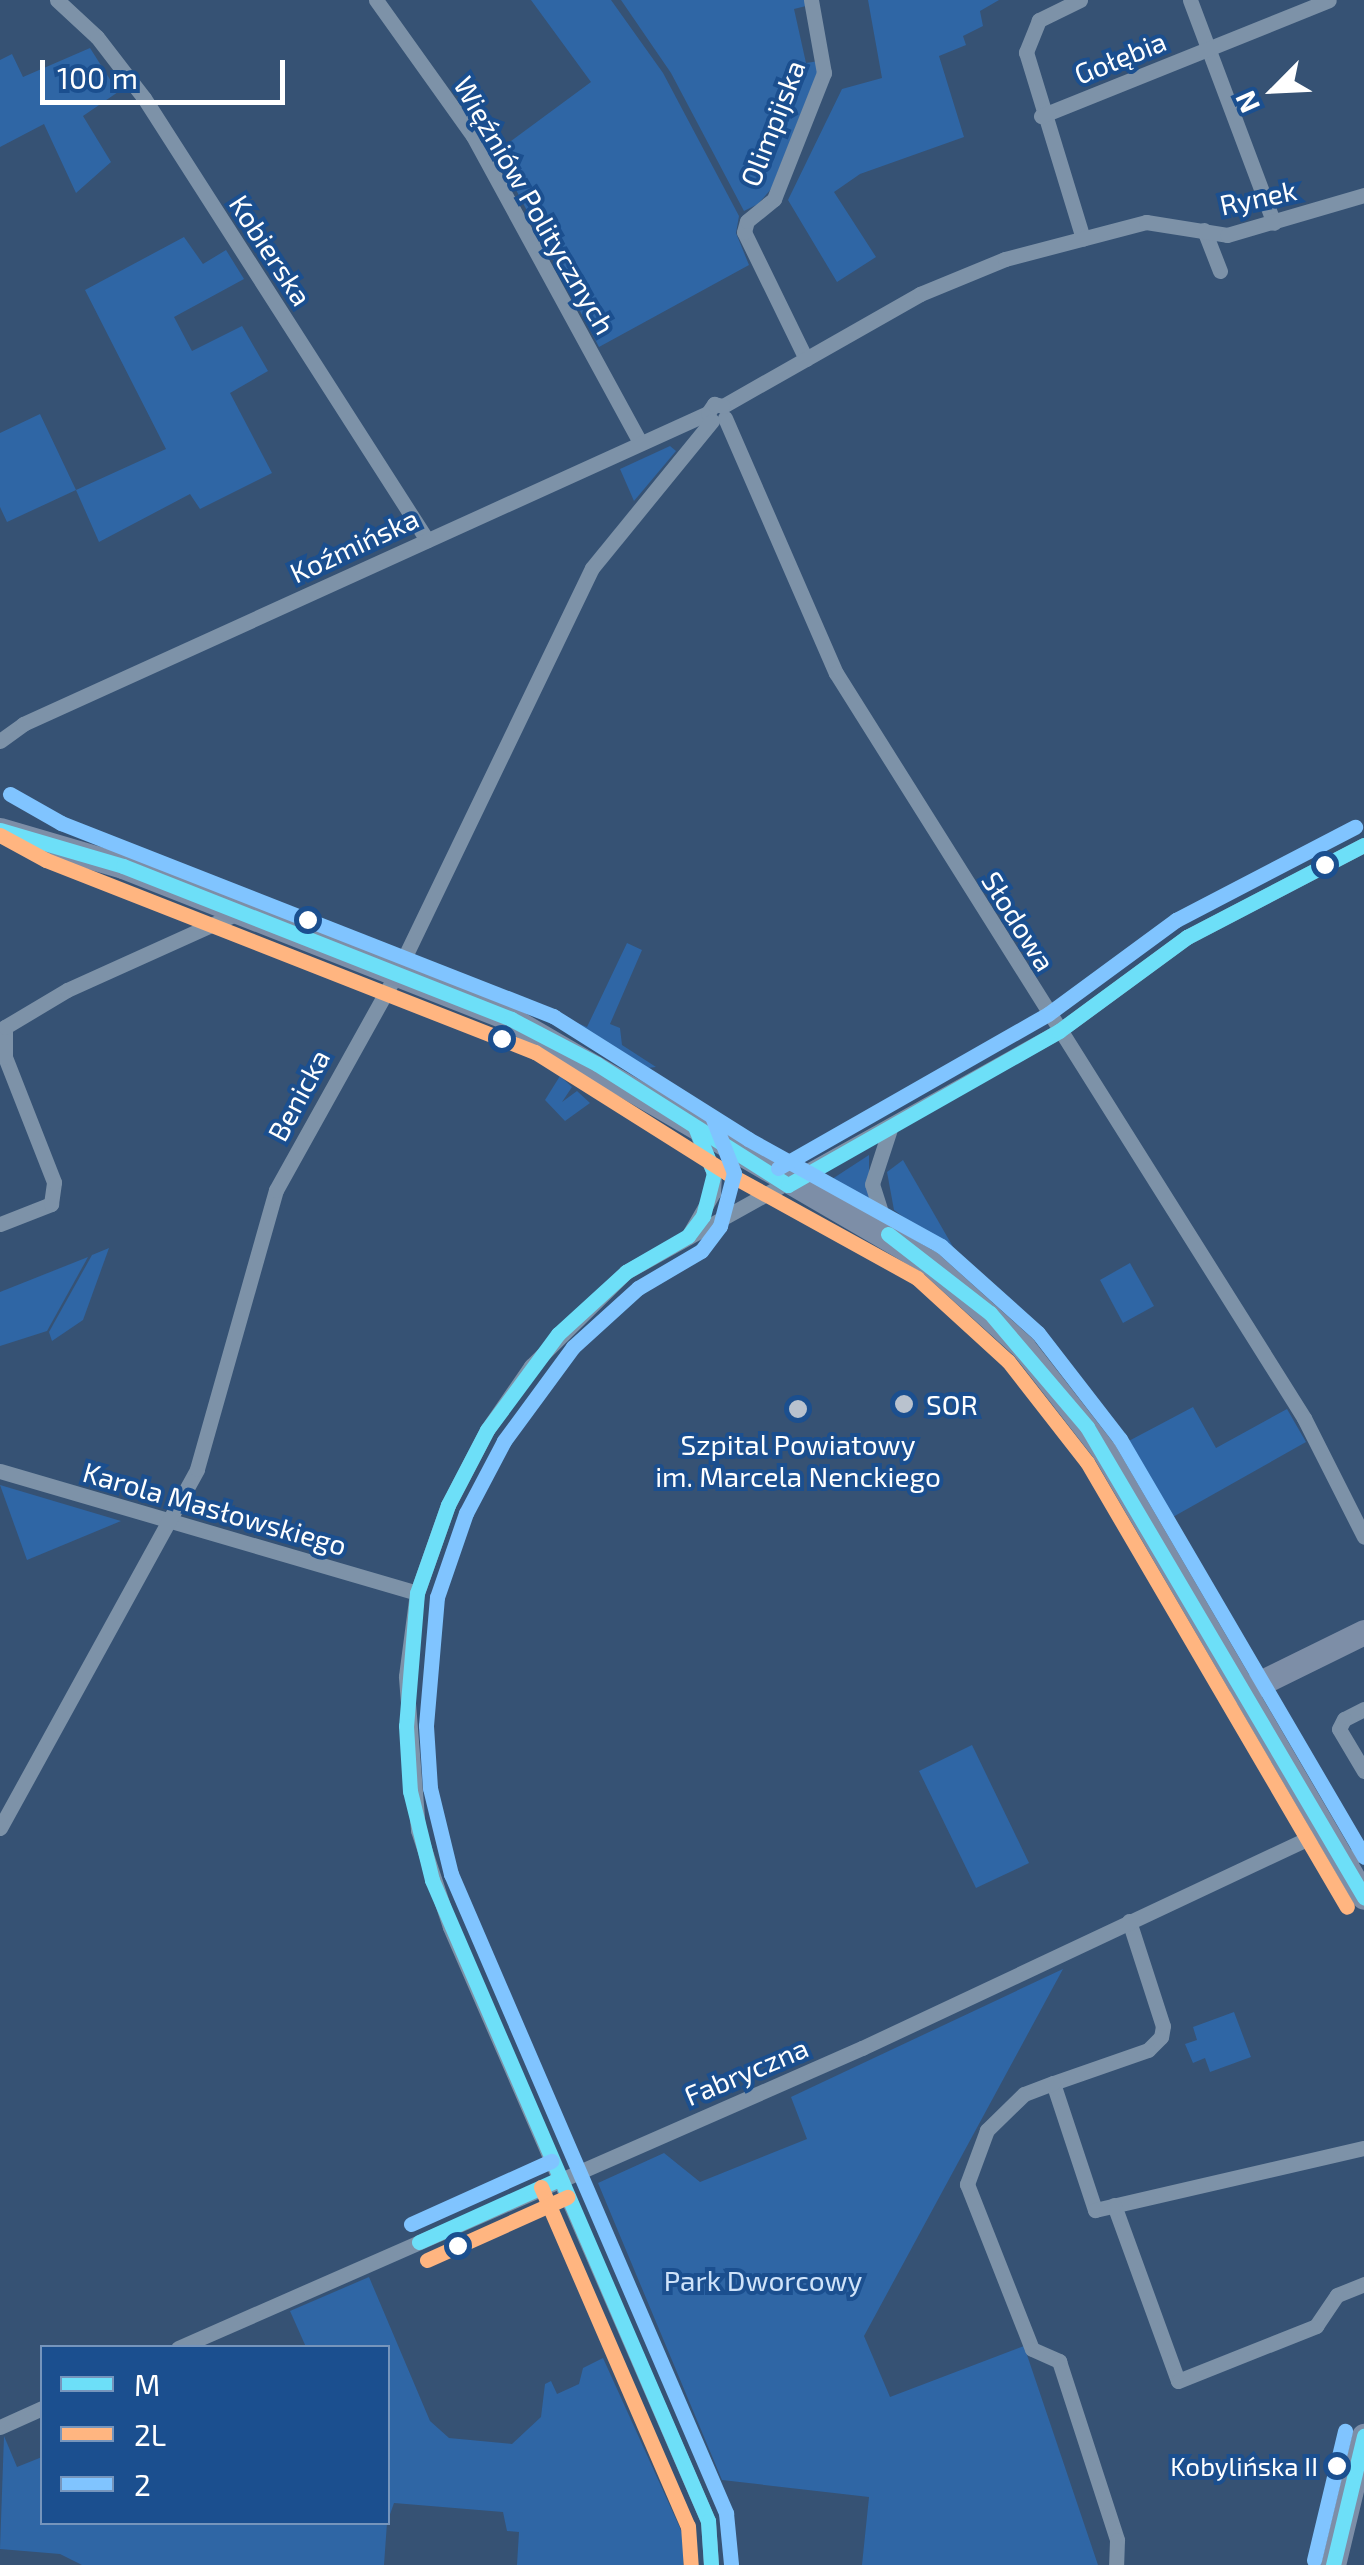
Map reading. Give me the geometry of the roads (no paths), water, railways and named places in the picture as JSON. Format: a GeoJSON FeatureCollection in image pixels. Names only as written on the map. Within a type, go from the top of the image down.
{"type":"FeatureCollection","features":[{"type":"Feature","properties":{"kind":"main road"},"geometry":{"type":"LineString","coordinates":[[0,812],[52,841],[397,973],[544,1034],[788,1184],[888,1234],[990,1313],[1087,1427],[1242,1692],[1328,1829],[1355,1856],[1364,1898]]}},
{"type":"Feature","properties":{"kind":"main road"},"geometry":{"type":"LineString","coordinates":[[0,830],[52,841]]}},
{"type":"Feature","properties":{"kind":"main road"},"geometry":{"type":"LineString","coordinates":[[1242,1692],[1364,1632]]}},
{"type":"Feature","properties":{"kind":"main road"},"geometry":{"type":"LineString","coordinates":[[1333,2565],[1364,2436]]}},
{"type":"Feature","properties":{"kind":"street","name":"Kobierska"},"geometry":{"type":"LineString","coordinates":[[57,0],[97,37],[144,98],[427,540]]}},
{"type":"Feature","properties":{"kind":"street","name":"Więźniów Politycznych"},"geometry":{"type":"LineString","coordinates":[[376,0],[473,136],[640,442]]}},
{"type":"Feature","properties":{"kind":"street","name":"Olimpijska"},"geometry":{"type":"LineString","coordinates":[[811,0],[824,73],[774,198],[747,221],[744,232],[812,356]]}},
{"type":"Feature","properties":{"kind":"street"},"geometry":{"type":"LineString","coordinates":[[1080,0],[1031,29],[1026,52],[1042,116],[1083,239]]}},
{"type":"Feature","properties":{"kind":"street"},"geometry":{"type":"LineString","coordinates":[[1190,0],[1274,223]]}},
{"type":"Feature","properties":{"kind":"street","name":"Gołębia"},"geometry":{"type":"LineString","coordinates":[[1042,116],[1329,0]]}},
{"type":"Feature","properties":{"kind":"street","name":"Rynek"},"geometry":{"type":"LineString","coordinates":[[1204,230],[1227,235],[1364,195]]}},
{"type":"Feature","properties":{"kind":"street","name":"Koźmińska"},"geometry":{"type":"LineString","coordinates":[[0,741],[22,724],[640,442],[717,415],[812,356],[951,279],[1146,222],[1204,230]]}},
{"type":"Feature","properties":{"kind":"street","name":"Rynek"},"geometry":{"type":"LineString","coordinates":[[1204,230],[1220,271]]}},
{"type":"Feature","properties":{"kind":"street","name":"Benicka"},"geometry":{"type":"LineString","coordinates":[[0,1828],[196,1469],[217,1408],[276,1190],[397,973],[592,568],[717,415]]}},
{"type":"Feature","properties":{"kind":"street","name":"Słodowa"},"geometry":{"type":"LineString","coordinates":[[717,415],[836,673],[1329,1464],[1364,1536]]}},
{"type":"Feature","properties":{"kind":"street","name":"Koźmińska"},"geometry":{"type":"LineString","coordinates":[[0,728],[22,724]]}},
{"type":"Feature","properties":{"kind":"street"},"geometry":{"type":"LineString","coordinates":[[710,2565],[708,2521],[450,1926],[418,1830],[406,1676],[417,1593],[468,1464],[531,1366],[611,1284],[688,1236],[890,1129],[1059,1031],[1187,936],[1364,846]]}},
{"type":"Feature","properties":{"kind":"street"},"geometry":{"type":"LineString","coordinates":[[0,1224],[51,1204],[54,1182],[5,1057],[4,1027],[67,990],[240,912]]}},
{"type":"Feature","properties":{"kind":"street"},"geometry":{"type":"LineString","coordinates":[[688,1236],[713,1193],[714,1173],[694,1127]]}},
{"type":"Feature","properties":{"kind":"street"},"geometry":{"type":"LineString","coordinates":[[888,1234],[872,1184],[890,1129]]}},
{"type":"Feature","properties":{"kind":"street","name":"Karola Masłowskiego"},"geometry":{"type":"LineString","coordinates":[[0,1472],[417,1593]]}},
{"type":"Feature","properties":{"kind":"street"},"geometry":{"type":"LineString","coordinates":[[1364,1709],[1344,1719],[1339,1730],[1364,1771]]}},
{"type":"Feature","properties":{"kind":"street","name":"Fabryczna"},"geometry":{"type":"LineString","coordinates":[[185,2345],[862,2048],[1328,1829]]}},
{"type":"Feature","properties":{"kind":"street"},"geometry":{"type":"LineString","coordinates":[[1116,2565],[1118,2540],[1059,2361],[1032,2349],[967,2184],[969,2163],[987,2130],[1024,2094],[1148,2050],[1161,2037],[1129,1921]]}},
{"type":"Feature","properties":{"kind":"street"},"geometry":{"type":"LineString","coordinates":[[1054,2083],[1095,2210],[1364,2148]]}},
{"type":"Feature","properties":{"kind":"street"},"geometry":{"type":"LineString","coordinates":[[1114,2206],[1178,2381],[1316,2326],[1336,2295],[1364,2284]]}},
{"type":"Feature","properties":{"kind":"street"},"geometry":{"type":"LineString","coordinates":[[0,2427],[40,2409]]}},
{"type":"Feature","properties":{"kind":"place","name":"SOR"},"geometry":{"type":"Point","coordinates":[904,1404]}},
{"type":"Feature","properties":{"kind":"place","name":"Szpital Powiatowy im. Marcela Nenckiego"},"geometry":{"type":"Point","coordinates":[798,1409]}},
{"type":"Feature","properties":{"kind":"place","name":"Kobylińska II"},"geometry":{"type":"Point","coordinates":[1337,2466]}},
{"type":"Feature","properties":{"kind":"park label","name":"Park Dworcowy"},"geometry":{"type":"Point","coordinates":[763,2280]}}]}
